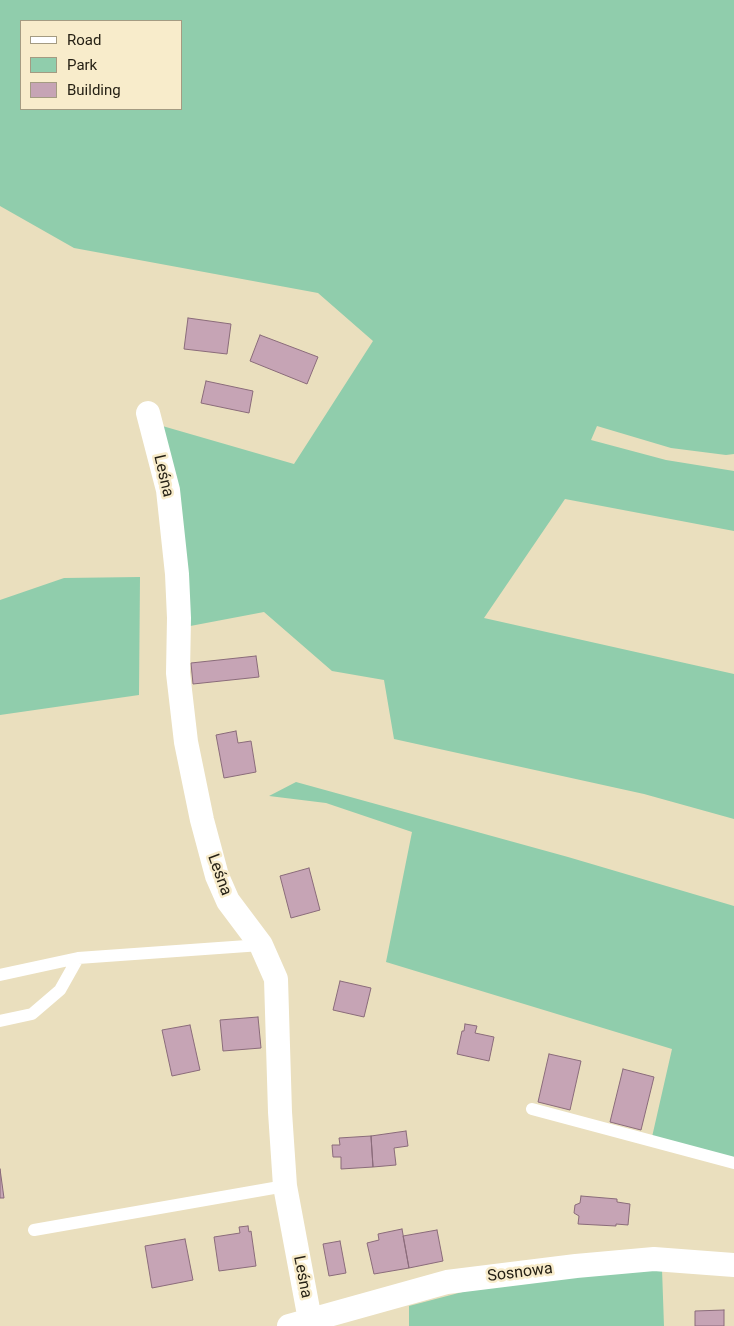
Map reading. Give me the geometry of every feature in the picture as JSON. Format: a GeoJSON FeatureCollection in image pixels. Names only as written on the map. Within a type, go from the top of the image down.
{"type":"FeatureCollection","features":[{"type":"Feature","properties":{"kind":"street","name":"Leśna"},"geometry":{"type":"LineString","coordinates":[[148,413],[168,490],[177,574],[179,618],[178,673],[186,742],[202,820],[217,876],[228,901],[260,945],[276,979],[280,1112],[285,1186],[303,1324]]}},
{"type":"Feature","properties":{"kind":"street","name":"Sosnowa"},"geometry":{"type":"LineString","coordinates":[[303,1324],[448,1282],[576,1266],[654,1259],[734,1265]]}},
{"type":"Feature","properties":{"kind":"lane"},"geometry":{"type":"LineString","coordinates":[[0,975],[78,958],[260,945]]}},
{"type":"Feature","properties":{"kind":"lane"},"geometry":{"type":"LineString","coordinates":[[0,1021],[32,1014],[60,990],[78,958]]}},
{"type":"Feature","properties":{"kind":"lane"},"geometry":{"type":"LineString","coordinates":[[532,1109],[734,1163]]}},
{"type":"Feature","properties":{"kind":"lane"},"geometry":{"type":"LineString","coordinates":[[34,1230],[285,1186]]}},
{"type":"Feature","properties":{"kind":"green space"},"geometry":{"type":"Polygon","coordinates":[[[0,0],[734,0],[734,454],[726,455],[671,448],[597,426],[591,440],[666,460],[734,471],[734,531],[565,499],[484,618],[734,674],[734,819],[644,794],[394,739],[384,680],[332,671],[264,612],[185,627],[159,425],[294,464],[373,341],[318,293],[74,248],[0,206],[0,0]]]}},
{"type":"Feature","properties":{"kind":"green space"},"geometry":{"type":"Polygon","coordinates":[[[140,577],[139,695],[0,715],[0,600],[64,578],[140,577]]]}},
{"type":"Feature","properties":{"kind":"green space"},"geometry":{"type":"Polygon","coordinates":[[[296,782],[568,857],[734,906],[734,1161],[652,1137],[672,1049],[386,962],[412,832],[326,803],[269,796],[296,782]]]}},
{"type":"Feature","properties":{"kind":"green space"},"geometry":{"type":"Polygon","coordinates":[[[662,1269],[664,1326],[409,1326],[409,1306],[470,1290],[584,1275],[662,1269]]]}},
{"type":"Feature","properties":{"kind":"building"},"geometry":{"type":"Polygon","coordinates":[[[188,318],[231,324],[227,354],[184,349],[188,318]]]}},
{"type":"Feature","properties":{"kind":"building"},"geometry":{"type":"Polygon","coordinates":[[[260,335],[318,357],[307,384],[250,361],[260,335]]]}},
{"type":"Feature","properties":{"kind":"building"},"geometry":{"type":"Polygon","coordinates":[[[206,381],[253,391],[249,413],[201,403],[206,381]]]}},
{"type":"Feature","properties":{"kind":"building"},"geometry":{"type":"Polygon","coordinates":[[[256,656],[259,677],[193,684],[191,663],[256,656]]]}},
{"type":"Feature","properties":{"kind":"building"},"geometry":{"type":"Polygon","coordinates":[[[236,731],[238,743],[251,741],[256,772],[224,778],[216,735],[236,731]]]}},
{"type":"Feature","properties":{"kind":"building"},"geometry":{"type":"Polygon","coordinates":[[[309,868],[320,910],[291,918],[280,876],[309,868]]]}},
{"type":"Feature","properties":{"kind":"building"},"geometry":{"type":"Polygon","coordinates":[[[340,981],[371,988],[364,1017],[333,1010],[340,981]]]}},
{"type":"Feature","properties":{"kind":"building"},"geometry":{"type":"Polygon","coordinates":[[[258,1017],[261,1048],[223,1051],[220,1020],[258,1017]]]}},
{"type":"Feature","properties":{"kind":"building"},"geometry":{"type":"Polygon","coordinates":[[[465,1024],[477,1026],[475,1033],[494,1037],[489,1061],[457,1054],[465,1024]]]}},
{"type":"Feature","properties":{"kind":"building"},"geometry":{"type":"Polygon","coordinates":[[[190,1025],[200,1070],[172,1076],[162,1030],[190,1025]]]}},
{"type":"Feature","properties":{"kind":"building"},"geometry":{"type":"Polygon","coordinates":[[[549,1054],[581,1061],[570,1110],[538,1102],[549,1054]]]}},
{"type":"Feature","properties":{"kind":"building"},"geometry":{"type":"Polygon","coordinates":[[[623,1069],[654,1077],[641,1130],[610,1122],[623,1069]]]}},
{"type":"Feature","properties":{"kind":"building"},"geometry":{"type":"Polygon","coordinates":[[[406,1131],[408,1146],[394,1148],[396,1165],[373,1167],[371,1136],[406,1131]]]}},
{"type":"Feature","properties":{"kind":"building"},"geometry":{"type":"Polygon","coordinates":[[[371,1136],[373,1167],[341,1169],[341,1157],[333,1157],[332,1145],[340,1145],[339,1138],[371,1136]]]}},
{"type":"Feature","properties":{"kind":"building"},"geometry":{"type":"Polygon","coordinates":[[[0,1169],[4,1198],[0,1198],[0,1169]]]}},
{"type":"Feature","properties":{"kind":"building"},"geometry":{"type":"Polygon","coordinates":[[[581,1196],[617,1199],[617,1202],[630,1204],[628,1225],[578,1224],[579,1216],[574,1213],[575,1205],[580,1203],[581,1196]]]}},
{"type":"Feature","properties":{"kind":"building"},"geometry":{"type":"Polygon","coordinates":[[[248,1226],[249,1232],[251,1231],[256,1266],[219,1271],[214,1237],[240,1233],[239,1227],[248,1226]]]}},
{"type":"Feature","properties":{"kind":"building"},"geometry":{"type":"Polygon","coordinates":[[[402,1229],[409,1268],[374,1274],[367,1243],[379,1240],[378,1234],[402,1229]]]}},
{"type":"Feature","properties":{"kind":"building"},"geometry":{"type":"Polygon","coordinates":[[[437,1230],[443,1261],[409,1268],[403,1236],[437,1230]]]}},
{"type":"Feature","properties":{"kind":"building"},"geometry":{"type":"Polygon","coordinates":[[[185,1239],[193,1280],[152,1288],[145,1246],[185,1239]]]}},
{"type":"Feature","properties":{"kind":"building"},"geometry":{"type":"Polygon","coordinates":[[[340,1241],[346,1273],[329,1276],[323,1244],[340,1241]]]}},
{"type":"Feature","properties":{"kind":"building"},"geometry":{"type":"Polygon","coordinates":[[[724,1310],[724,1326],[695,1326],[695,1311],[724,1310]]]}}]}
